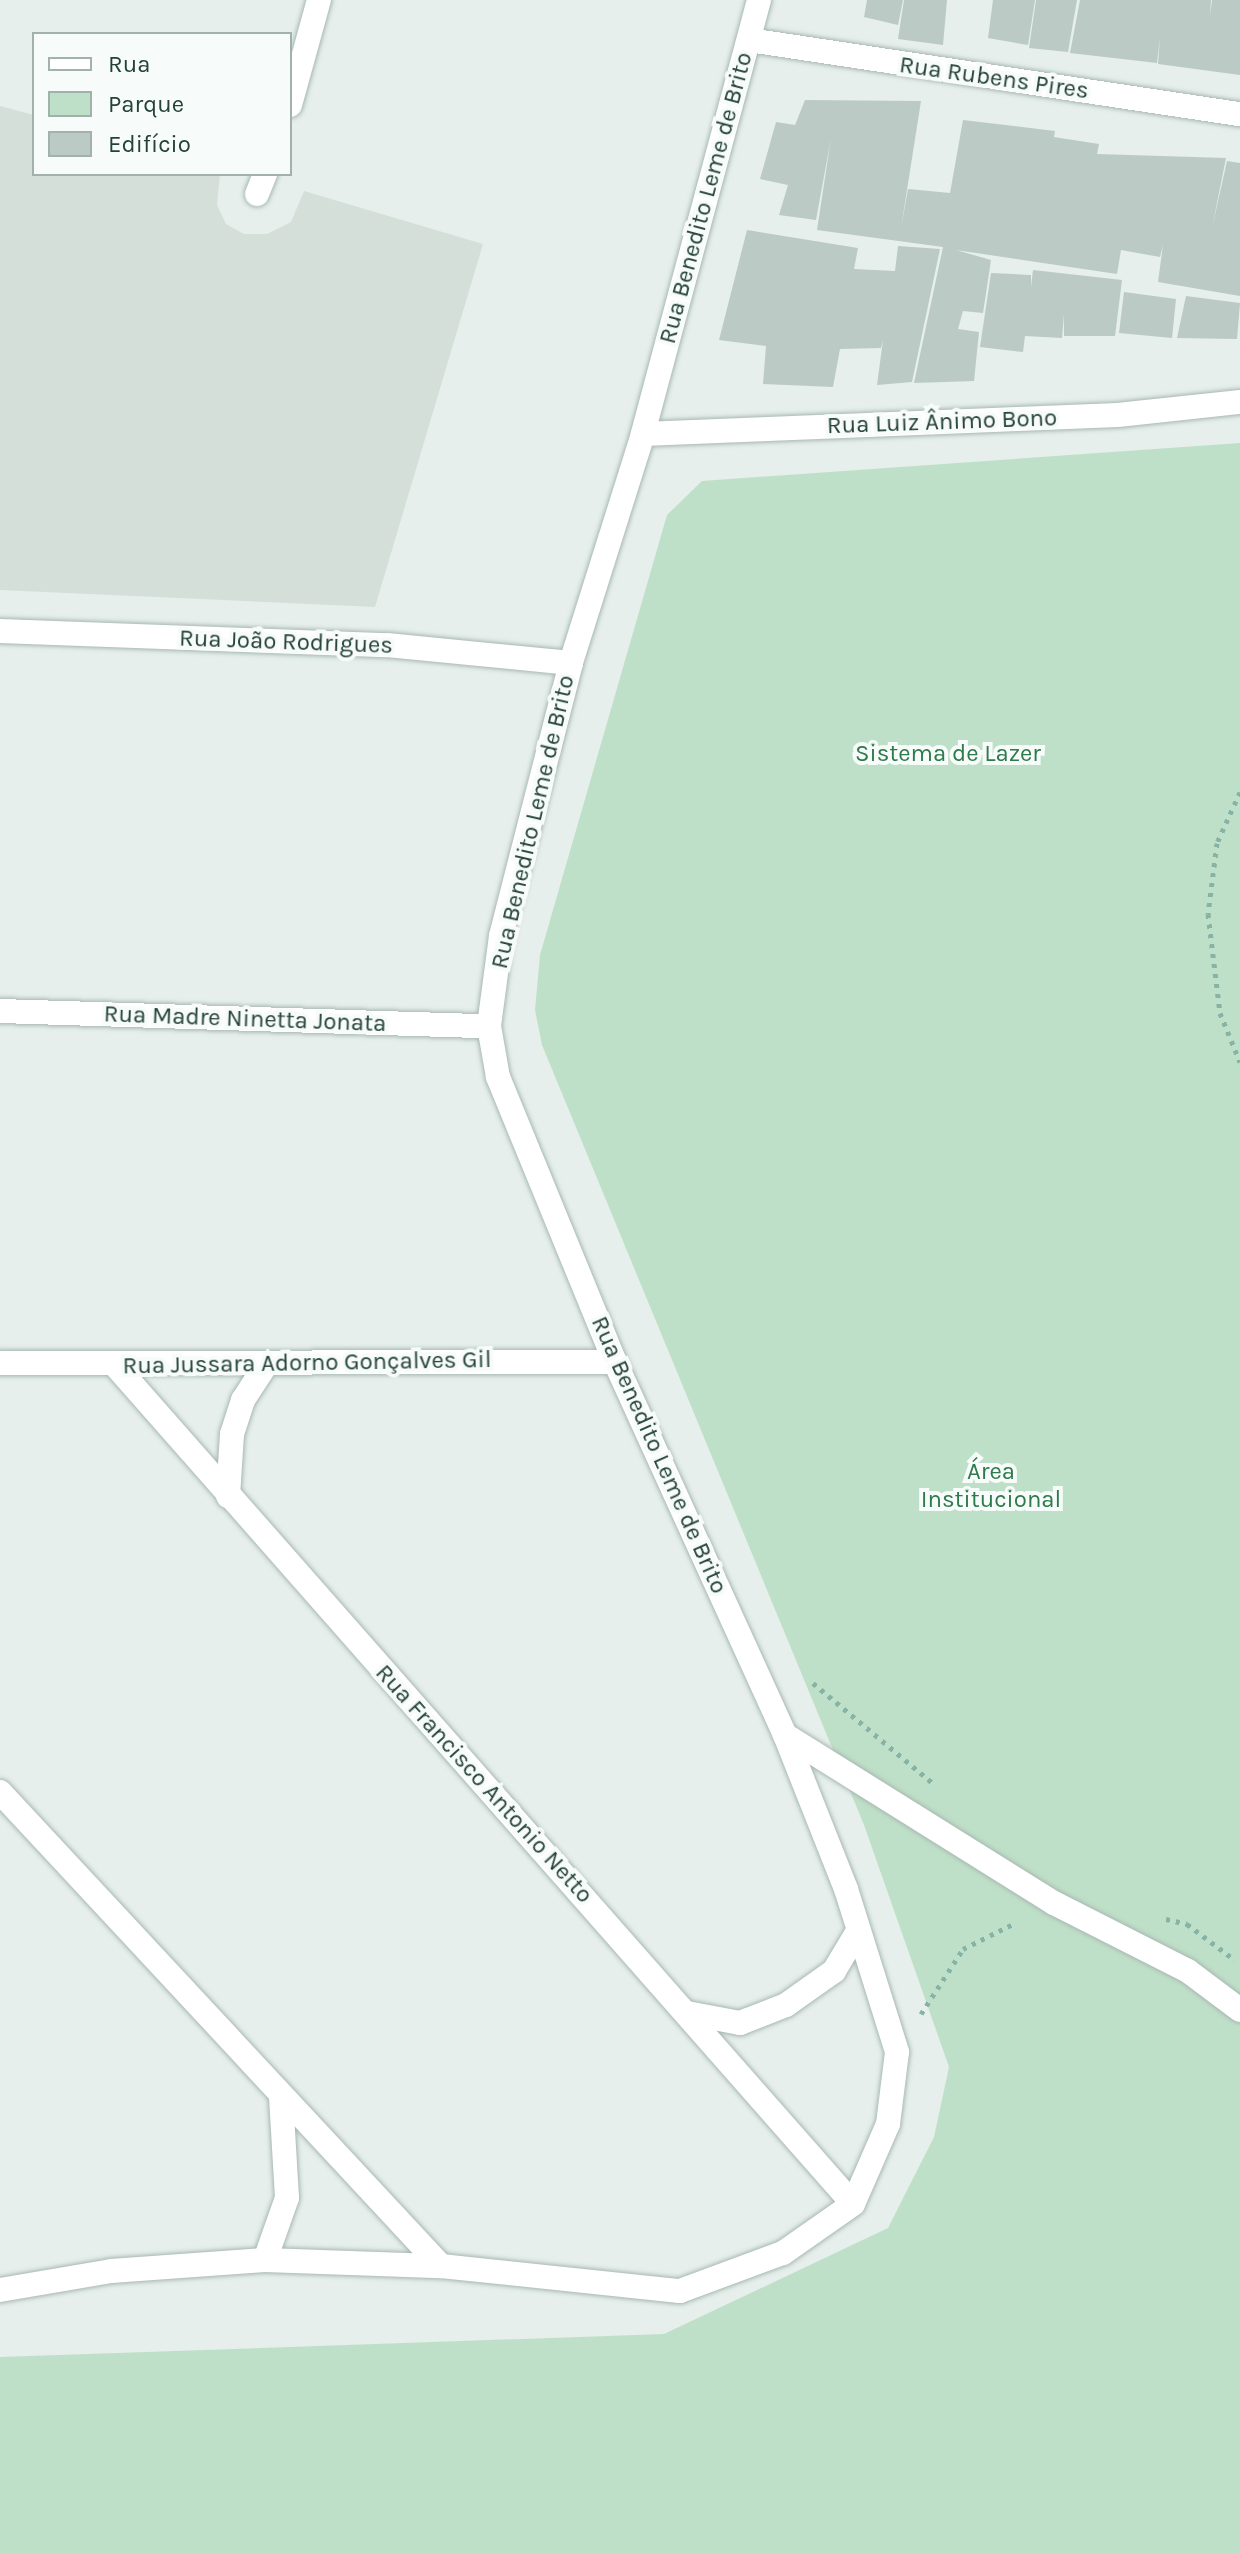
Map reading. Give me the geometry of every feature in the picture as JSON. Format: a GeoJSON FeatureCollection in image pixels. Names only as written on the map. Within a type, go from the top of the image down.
{"type":"FeatureCollection","features":[{"type":"Feature","properties":{"kind":"street"},"geometry":{"type":"LineString","coordinates":[[292,98],[319,0]]}},
{"type":"Feature","properties":{"kind":"street","name":"Rua Benedito Leme de Brito"},"geometry":{"type":"LineString","coordinates":[[759,0],[643,434],[571,663],[501,936],[489,1026],[498,1077],[615,1362],[785,1735],[858,1931],[897,2052],[888,2124],[853,2204]]}},
{"type":"Feature","properties":{"kind":"street","name":"Rua Rubens Pires"},"geometry":{"type":"LineString","coordinates":[[749,40],[1240,114]]}},
{"type":"Feature","properties":{"kind":"street","name":"Rua Luiz Ânimo Bono"},"geometry":{"type":"LineString","coordinates":[[643,434],[1118,415],[1240,402]]}},
{"type":"Feature","properties":{"kind":"street","name":"Rua João Rodrigues"},"geometry":{"type":"LineString","coordinates":[[0,631],[387,645],[571,663]]}},
{"type":"Feature","properties":{"kind":"street","name":"Rua Madre Ninetta Jonata"},"geometry":{"type":"LineString","coordinates":[[0,1011],[489,1026]]}},
{"type":"Feature","properties":{"kind":"street","name":"Rua Jussara Adorno Gonçalves Gil"},"geometry":{"type":"LineString","coordinates":[[0,1363],[615,1362]]}},
{"type":"Feature","properties":{"kind":"street"},"geometry":{"type":"LineString","coordinates":[[228,1496],[232,1434],[243,1400],[267,1363]]}},
{"type":"Feature","properties":{"kind":"street","name":"Rua Francisco Antonio Netto"},"geometry":{"type":"LineString","coordinates":[[115,1365],[853,2204]]}},
{"type":"Feature","properties":{"kind":"street"},"geometry":{"type":"LineString","coordinates":[[785,1735],[1054,1903],[1188,1971],[1240,2010]]}},
{"type":"Feature","properties":{"kind":"street"},"geometry":{"type":"LineString","coordinates":[[0,1792],[441,2266]]}},
{"type":"Feature","properties":{"kind":"street"},"geometry":{"type":"LineString","coordinates":[[687,2013],[740,2023],[786,2005],[834,1971],[858,1931]]}},
{"type":"Feature","properties":{"kind":"street"},"geometry":{"type":"LineString","coordinates":[[265,2260],[287,2198],[281,2097]]}},
{"type":"Feature","properties":{"kind":"street"},"geometry":{"type":"LineString","coordinates":[[0,2290],[111,2271],[265,2260],[441,2266],[680,2291],[783,2253],[853,2204]]}},
{"type":"Feature","properties":{"kind":"path"},"geometry":{"type":"LineString","coordinates":[[1240,792],[1217,843],[1208,914],[1220,1013],[1240,1062]]}},
{"type":"Feature","properties":{"kind":"path"},"geometry":{"type":"LineString","coordinates":[[813,1683],[941,1789]]}},
{"type":"Feature","properties":{"kind":"path"},"geometry":{"type":"LineString","coordinates":[[897,2052],[963,1949],[1054,1903]]}},
{"type":"Feature","properties":{"kind":"path"},"geometry":{"type":"LineString","coordinates":[[1160,1918],[1187,1924],[1240,1965]]}},
{"type":"Feature","properties":{"kind":"shaded area"},"geometry":{"type":"Polygon","coordinates":[[[0,106],[32,114],[32,176],[220,176],[217,205],[226,224],[244,234],[267,234],[291,222],[304,191],[483,244],[375,607],[0,590],[0,106]]]}},
{"type":"Feature","properties":{"kind":"green space"},"geometry":{"type":"Polygon","coordinates":[[[1240,443],[1240,2553],[0,2553],[0,2357],[664,2334],[888,2228],[934,2137],[949,2067],[864,1825],[542,1045],[535,1010],[540,955],[667,515],[702,481],[1240,443]]]}},
{"type":"Feature","properties":{"kind":"building"},"geometry":{"type":"Polygon","coordinates":[[[867,0],[903,0],[898,25],[864,17],[867,0]]]}},
{"type":"Feature","properties":{"kind":"building"},"geometry":{"type":"Polygon","coordinates":[[[904,0],[947,0],[943,45],[898,39],[904,0]]]}},
{"type":"Feature","properties":{"kind":"building"},"geometry":{"type":"Polygon","coordinates":[[[993,0],[1035,0],[1028,45],[988,38],[993,0]]]}},
{"type":"Feature","properties":{"kind":"building"},"geometry":{"type":"Polygon","coordinates":[[[1036,0],[1077,0],[1068,52],[1029,48],[1036,0]]]}},
{"type":"Feature","properties":{"kind":"building"},"geometry":{"type":"Polygon","coordinates":[[[1080,0],[1211,0],[1210,16],[1212,0],[1240,0],[1240,75],[1158,64],[1160,37],[1157,63],[1070,53],[1080,0]]]}},
{"type":"Feature","properties":{"kind":"building"},"geometry":{"type":"Polygon","coordinates":[[[805,100],[921,101],[901,228],[908,189],[950,193],[963,120],[1055,131],[1054,137],[1099,144],[1097,154],[1226,158],[1212,228],[1227,161],[1240,163],[1240,296],[1158,282],[1163,245],[1160,257],[1121,250],[1117,274],[956,250],[991,260],[983,313],[963,311],[958,329],[979,332],[974,381],[914,383],[943,247],[817,230],[831,138],[816,220],[779,215],[788,185],[760,179],[776,122],[795,125],[805,100]]]}},
{"type":"Feature","properties":{"kind":"building"},"geometry":{"type":"Polygon","coordinates":[[[747,230],[858,248],[854,269],[895,271],[898,246],[940,249],[912,382],[877,385],[883,340],[881,348],[840,349],[833,387],[763,384],[766,346],[719,340],[747,230]]]}},
{"type":"Feature","properties":{"kind":"building"},"geometry":{"type":"Polygon","coordinates":[[[1033,270],[1122,280],[1115,336],[1064,336],[1064,314],[1062,338],[1025,336],[1023,352],[980,347],[991,273],[1031,275],[1031,287],[1033,270]]]}},
{"type":"Feature","properties":{"kind":"building"},"geometry":{"type":"Polygon","coordinates":[[[1124,292],[1176,299],[1172,338],[1119,333],[1124,292]]]}},
{"type":"Feature","properties":{"kind":"building"},"geometry":{"type":"Polygon","coordinates":[[[1186,296],[1240,303],[1237,339],[1177,338],[1186,296]]]}},
{"type":"Feature","properties":{"kind":"park label","name":"Sistema de Lazer"},"geometry":{"type":"Point","coordinates":[948,754]}},
{"type":"Feature","properties":{"kind":"park label","name":"Área Institucional"},"geometry":{"type":"Point","coordinates":[991,1486]}}]}
